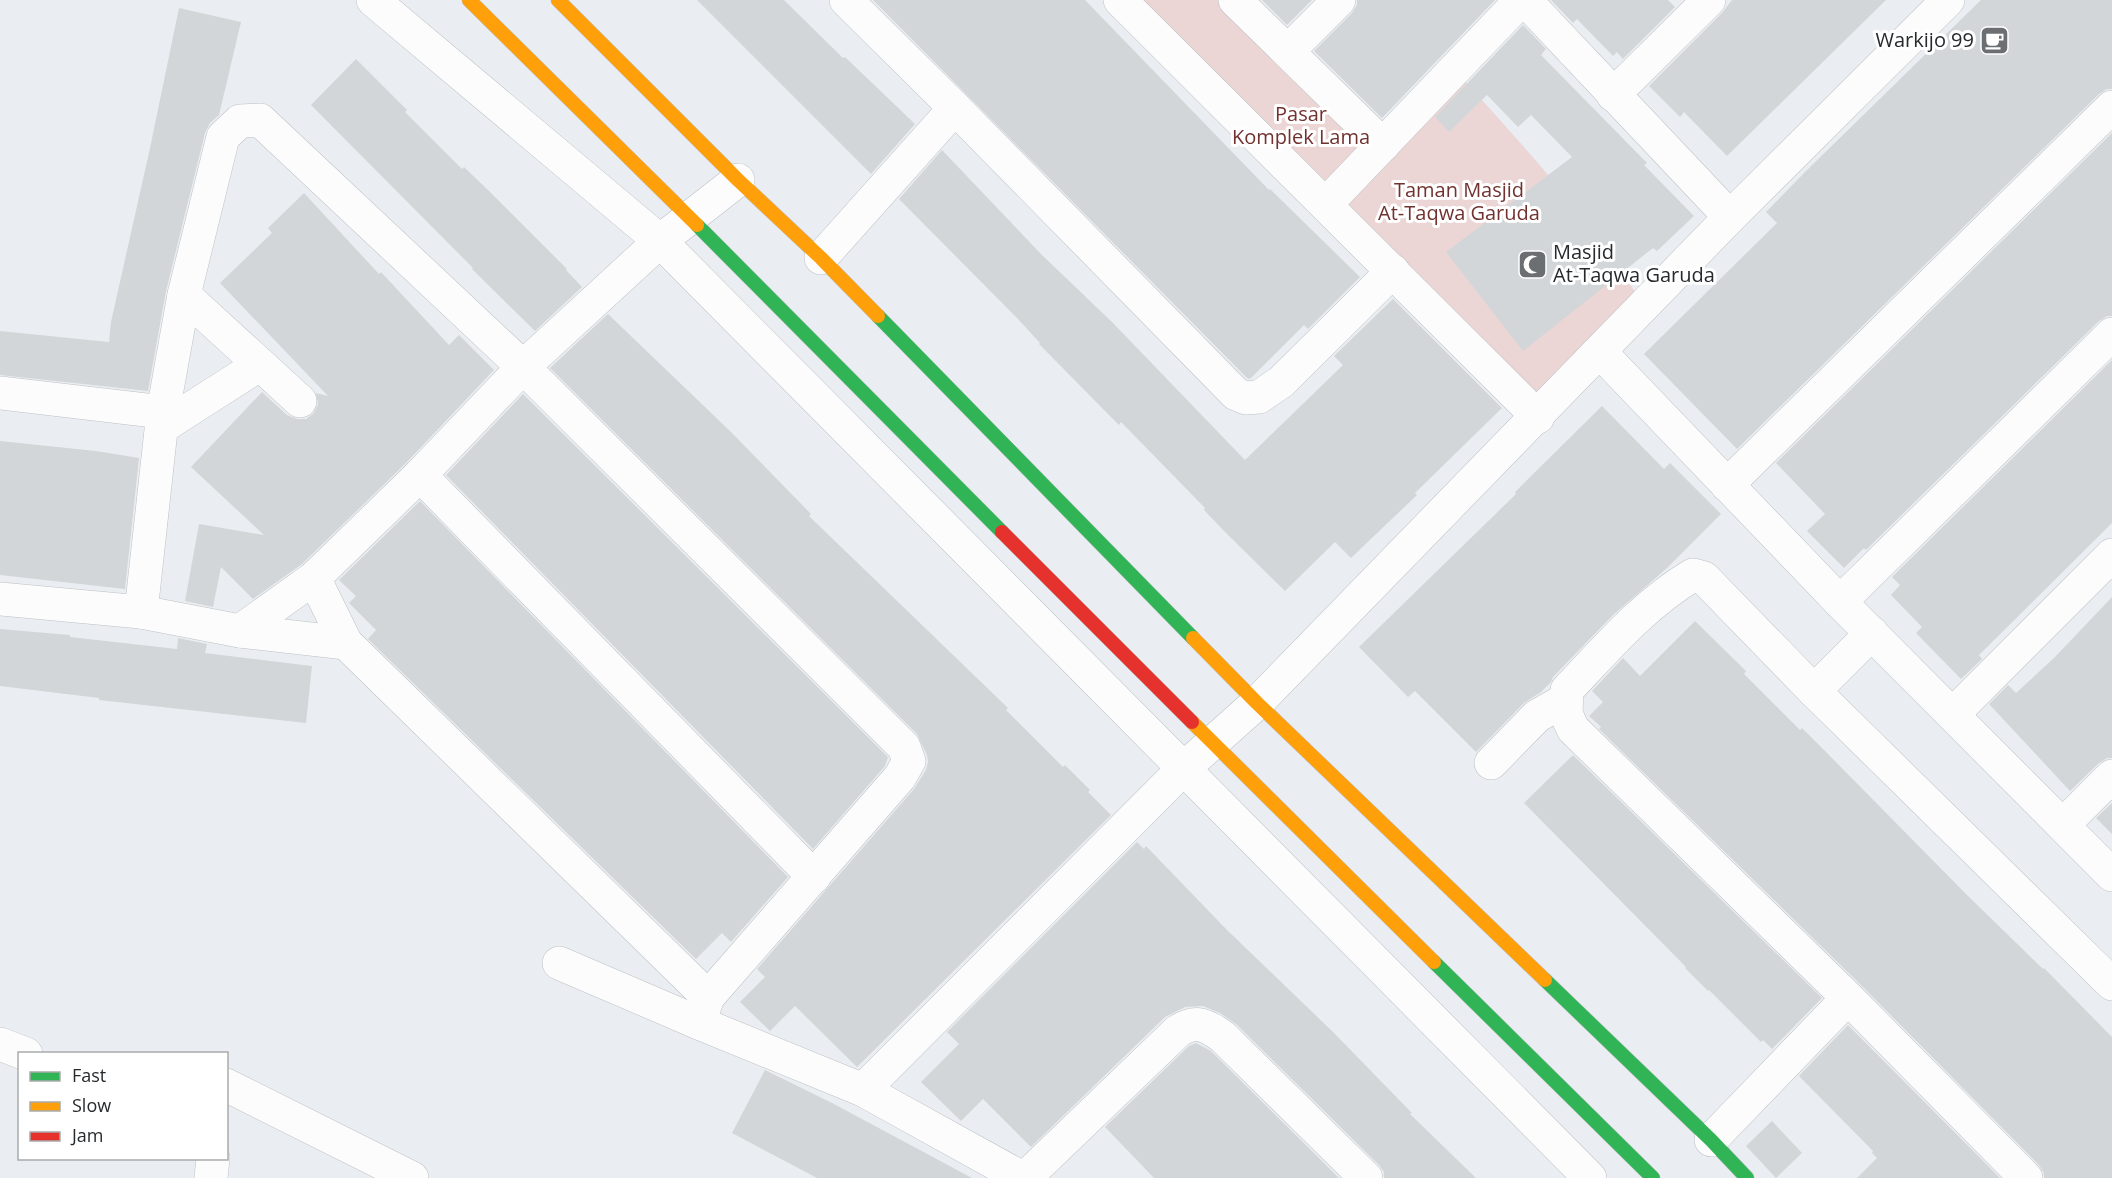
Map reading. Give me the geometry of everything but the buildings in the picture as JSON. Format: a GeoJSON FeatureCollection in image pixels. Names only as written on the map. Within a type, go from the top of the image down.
{"type":"FeatureCollection","features":[{"type":"Feature","properties":{"kind":"street"},"geometry":{"type":"LineString","coordinates":[[373,0],[660,241],[1590,1178]]}},
{"type":"Feature","properties":{"kind":"street"},"geometry":{"type":"LineString","coordinates":[[469,0],[1212,743],[1653,1178]]}},
{"type":"Feature","properties":{"kind":"street"},"geometry":{"type":"LineString","coordinates":[[558,0],[738,180],[821,258],[1257,703],[1711,1140],[1746,1178]]}},
{"type":"Feature","properties":{"kind":"street"},"geometry":{"type":"LineString","coordinates":[[846,0],[956,108],[1236,394],[1246,398],[1259,397],[1281,382],[1393,271]]}},
{"type":"Feature","properties":{"kind":"street"},"geometry":{"type":"LineString","coordinates":[[1120,0],[1538,417]]}},
{"type":"Feature","properties":{"kind":"street"},"geometry":{"type":"LineString","coordinates":[[1235,0],[1383,145]]}},
{"type":"Feature","properties":{"kind":"street"},"geometry":{"type":"LineString","coordinates":[[1288,51],[1339,0]]}},
{"type":"Feature","properties":{"kind":"street"},"geometry":{"type":"LineString","coordinates":[[1326,204],[1521,0]]}},
{"type":"Feature","properties":{"kind":"street"},"geometry":{"type":"LineString","coordinates":[[1525,0],[1730,218]]}},
{"type":"Feature","properties":{"kind":"street"},"geometry":{"type":"LineString","coordinates":[[1613,95],[1709,0]]}},
{"type":"Feature","properties":{"kind":"street"},"geometry":{"type":"LineString","coordinates":[[863,1090],[1183,769],[1257,703],[1730,218],[1948,0]]}},
{"type":"Feature","properties":{"kind":"street"},"geometry":{"type":"LineString","coordinates":[[1726,485],[2112,106]]}},
{"type":"Feature","properties":{"kind":"street"},"geometry":{"type":"LineString","coordinates":[[821,258],[956,108]]}},
{"type":"Feature","properties":{"kind":"street"},"geometry":{"type":"LineString","coordinates":[[141,612],[163,419],[184,295],[223,136],[240,122],[260,120],[523,367],[904,747],[909,761],[900,777],[703,1010]]}},
{"type":"Feature","properties":{"kind":"street"},"geometry":{"type":"LineString","coordinates":[[240,631],[314,578],[420,475],[523,367],[660,241],[738,180]]}},
{"type":"Feature","properties":{"kind":"street"},"geometry":{"type":"LineString","coordinates":[[184,295],[300,401]]}},
{"type":"Feature","properties":{"kind":"street"},"geometry":{"type":"LineString","coordinates":[[1840,602],[2112,334]]}},
{"type":"Feature","properties":{"kind":"street"},"geometry":{"type":"LineString","coordinates":[[1599,352],[1840,602],[2112,874]]}},
{"type":"Feature","properties":{"kind":"street"},"geometry":{"type":"LineString","coordinates":[[0,393],[163,419],[259,365]]}},
{"type":"Feature","properties":{"kind":"street"},"geometry":{"type":"LineString","coordinates":[[420,475],[814,877]]}},
{"type":"Feature","properties":{"kind":"street"},"geometry":{"type":"LineString","coordinates":[[1953,714],[2112,555]]}},
{"type":"Feature","properties":{"kind":"street"},"geometry":{"type":"LineString","coordinates":[[2026,1178],[1848,998],[1574,729],[1566,714],[1567,690],[1644,611],[1693,575],[1704,578],[1814,691],[2112,984]]}},
{"type":"Feature","properties":{"kind":"street"},"geometry":{"type":"LineString","coordinates":[[314,578],[346,643],[703,1010]]}},
{"type":"Feature","properties":{"kind":"street"},"geometry":{"type":"LineString","coordinates":[[0,599],[141,612],[240,631],[346,643]]}},
{"type":"Feature","properties":{"kind":"street"},"geometry":{"type":"LineString","coordinates":[[1814,691],[1872,633]]}},
{"type":"Feature","properties":{"kind":"street"},"geometry":{"type":"LineString","coordinates":[[1491,763],[1537,716],[1565,700]]}},
{"type":"Feature","properties":{"kind":"street"},"geometry":{"type":"LineString","coordinates":[[2062,825],[2112,776]]}},
{"type":"Feature","properties":{"kind":"street"},"geometry":{"type":"LineString","coordinates":[[559,963],[703,1010],[863,1090],[1023,1178],[1178,1031],[1194,1024],[1207,1025],[1223,1037],[1366,1178]]}},
{"type":"Feature","properties":{"kind":"street"},"geometry":{"type":"LineString","coordinates":[[1711,1140],[1848,998]]}},
{"type":"Feature","properties":{"kind":"street"},"geometry":{"type":"LineString","coordinates":[[0,1044],[23,1052]]}},
{"type":"Feature","properties":{"kind":"street"},"geometry":{"type":"LineString","coordinates":[[228,1086],[412,1178]]}},
{"type":"Feature","properties":{"kind":"street"},"geometry":{"type":"LineString","coordinates":[[211,1178],[213,1160]]}},
{"type":"Feature","properties":{"kind":"green space","name":"Pasar Komplek Lama"},"geometry":{"type":"Polygon","coordinates":[[[1121,0],[1229,0],[1379,147],[1321,200],[1121,0]]]}},
{"type":"Feature","properties":{"kind":"green space","name":"Taman Masjid At-Taqwa Garuda"},"geometry":{"type":"Polygon","coordinates":[[[1462,78],[1534,158],[1580,214],[1602,242],[1641,302],[1539,399],[1336,201],[1462,78]]]}},
{"type":"Feature","properties":{"kind":"traffic: fast"},"geometry":{"type":"LineString","coordinates":[[697,225],[1002,532]]}},
{"type":"Feature","properties":{"kind":"traffic: fast"},"geometry":{"type":"LineString","coordinates":[[878,316],[1193,638]]}},
{"type":"Feature","properties":{"kind":"traffic: fast"},"geometry":{"type":"LineString","coordinates":[[1434,962],[1653,1178]]}},
{"type":"Feature","properties":{"kind":"traffic: fast"},"geometry":{"type":"LineString","coordinates":[[1545,980],[1711,1140],[1747,1178]]}},
{"type":"Feature","properties":{"kind":"traffic: slow"},"geometry":{"type":"LineString","coordinates":[[469,0],[697,225]]}},
{"type":"Feature","properties":{"kind":"traffic: slow"},"geometry":{"type":"LineString","coordinates":[[558,0],[878,316]]}},
{"type":"Feature","properties":{"kind":"traffic: slow"},"geometry":{"type":"LineString","coordinates":[[1193,638],[1257,703],[1545,980]]}},
{"type":"Feature","properties":{"kind":"traffic: slow"},"geometry":{"type":"LineString","coordinates":[[1192,722],[1434,962]]}},
{"type":"Feature","properties":{"kind":"traffic: jam"},"geometry":{"type":"LineString","coordinates":[[1002,532],[1192,722]]}},
{"type":"Feature","properties":{"kind":"place","name":"Warkijo 99"},"geometry":{"type":"Point","coordinates":[1995,40]}},
{"type":"Feature","properties":{"kind":"place","name":"Masjid At-Taqwa Garuda"},"geometry":{"type":"Point","coordinates":[1532,264]}}]}
